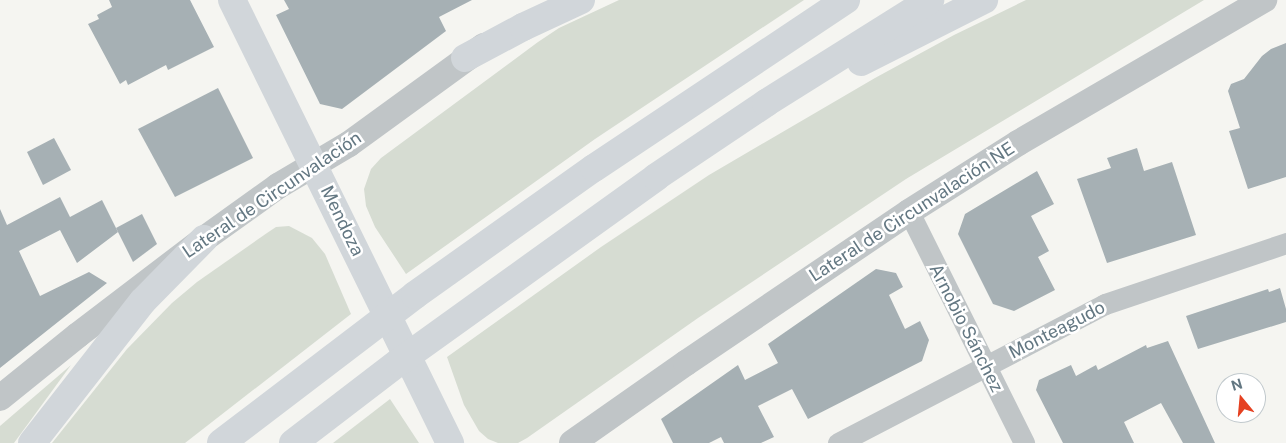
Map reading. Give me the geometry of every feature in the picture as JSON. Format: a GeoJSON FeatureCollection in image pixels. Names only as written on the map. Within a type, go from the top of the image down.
{"type":"FeatureCollection","features":[{"type":"Feature","properties":{"kind":"main road","name":"Mendoza"},"geometry":{"type":"LineString","coordinates":[[232,0],[446,433]]}},
{"type":"Feature","properties":{"kind":"main road"},"geometry":{"type":"LineString","coordinates":[[465,58],[523,27],[581,0]]}},
{"type":"Feature","properties":{"kind":"main road"},"geometry":{"type":"LineString","coordinates":[[221,443],[415,295],[594,168],[846,0]]}},
{"type":"Feature","properties":{"kind":"main road"},"geometry":{"type":"LineString","coordinates":[[293,443],[497,291],[711,139],[930,0]]}},
{"type":"Feature","properties":{"kind":"main road"},"geometry":{"type":"LineString","coordinates":[[711,139],[984,0]]}},
{"type":"Feature","properties":{"kind":"main road"},"geometry":{"type":"LineString","coordinates":[[32,443],[143,301],[204,239]]}},
{"type":"Feature","properties":{"kind":"street","name":"Lateral de Circunvalación"},"geometry":{"type":"LineString","coordinates":[[0,398],[78,335],[204,239],[278,186],[349,144],[465,58],[550,0]]}},
{"type":"Feature","properties":{"kind":"street","name":"Lateral de Circunvalación NE"},"geometry":{"type":"LineString","coordinates":[[572,443],[710,346],[909,212],[1018,143],[1264,0]]}},
{"type":"Feature","properties":{"kind":"street","name":"Arnobio Sánchez"},"geometry":{"type":"LineString","coordinates":[[909,212],[1024,443]]}},
{"type":"Feature","properties":{"kind":"street","name":"Monteagudo"},"geometry":{"type":"LineString","coordinates":[[838,443],[1105,304],[1286,243]]}},
{"type":"Feature","properties":{"kind":"shaded area"},"geometry":{"type":"Polygon","coordinates":[[[619,0],[804,0],[595,139],[406,274],[375,227],[366,206],[364,189],[371,169],[381,158],[538,42],[559,28],[619,0]]]}},
{"type":"Feature","properties":{"kind":"shaded area"},"geometry":{"type":"Polygon","coordinates":[[[1026,0],[1204,0],[906,179],[698,318],[527,438],[518,443],[498,443],[488,439],[479,431],[464,405],[447,357],[601,247],[709,175],[875,78],[954,35],[1026,0]]]}},
{"type":"Feature","properties":{"kind":"shaded area"},"geometry":{"type":"Polygon","coordinates":[[[289,226],[312,238],[325,254],[351,314],[185,443],[52,443],[127,349],[172,303],[197,282],[276,227],[289,226]]]}},
{"type":"Feature","properties":{"kind":"shaded area"},"geometry":{"type":"Polygon","coordinates":[[[71,365],[14,443],[0,443],[0,426],[71,365]]]}},
{"type":"Feature","properties":{"kind":"shaded area"},"geometry":{"type":"Polygon","coordinates":[[[390,399],[419,443],[333,443],[390,399]]]}},
{"type":"Feature","properties":{"kind":"building"},"geometry":{"type":"Polygon","coordinates":[[[109,0],[190,0],[214,47],[168,70],[166,65],[128,85],[126,80],[120,84],[88,24],[99,19],[97,15],[112,7],[109,0]]]}},
{"type":"Feature","properties":{"kind":"building"},"geometry":{"type":"Polygon","coordinates":[[[284,0],[472,0],[439,17],[446,31],[342,109],[320,104],[276,15],[289,9],[284,0]]]}},
{"type":"Feature","properties":{"kind":"building"},"geometry":{"type":"Polygon","coordinates":[[[1286,43],[1286,177],[1248,189],[1229,131],[1240,128],[1228,91],[1231,84],[1244,79],[1262,56],[1271,49],[1286,43]]]}},
{"type":"Feature","properties":{"kind":"building"},"geometry":{"type":"Polygon","coordinates":[[[218,88],[253,158],[175,197],[138,129],[218,88]]]}},
{"type":"Feature","properties":{"kind":"building"},"geometry":{"type":"Polygon","coordinates":[[[54,138],[71,170],[43,185],[27,152],[54,138]]]}},
{"type":"Feature","properties":{"kind":"building"},"geometry":{"type":"Polygon","coordinates":[[[1137,148],[1144,171],[1172,162],[1196,235],[1107,263],[1077,179],[1111,168],[1107,158],[1137,148]]]}},
{"type":"Feature","properties":{"kind":"building"},"geometry":{"type":"Polygon","coordinates":[[[1037,171],[1054,204],[1031,216],[1049,251],[1038,257],[1055,290],[1014,311],[993,304],[958,234],[965,214],[1037,171]]]}},
{"type":"Feature","properties":{"kind":"building"},"geometry":{"type":"Polygon","coordinates":[[[60,197],[70,217],[102,200],[118,232],[77,263],[60,230],[19,251],[40,296],[89,272],[107,283],[0,368],[0,209],[7,225],[60,197]]]}},
{"type":"Feature","properties":{"kind":"building"},"geometry":{"type":"Polygon","coordinates":[[[142,214],[157,244],[133,262],[116,228],[142,214]]]}},
{"type":"Feature","properties":{"kind":"building"},"geometry":{"type":"Polygon","coordinates":[[[876,269],[896,273],[903,287],[889,295],[905,329],[920,321],[929,340],[922,361],[808,419],[792,389],[758,406],[774,437],[761,443],[724,443],[721,437],[709,443],[673,443],[661,419],[738,365],[745,380],[778,363],[768,344],[876,269]]]}},
{"type":"Feature","properties":{"kind":"building"},"geometry":{"type":"Polygon","coordinates":[[[1280,288],[1286,309],[1286,322],[1198,349],[1186,316],[1268,289],[1269,292],[1280,288]]]}},
{"type":"Feature","properties":{"kind":"building"},"geometry":{"type":"Polygon","coordinates":[[[1168,341],[1215,443],[1183,443],[1161,403],[1124,422],[1134,443],[1063,443],[1036,390],[1039,380],[1071,365],[1076,376],[1096,365],[1098,370],[1146,345],[1147,348],[1168,341]]]}}]}
